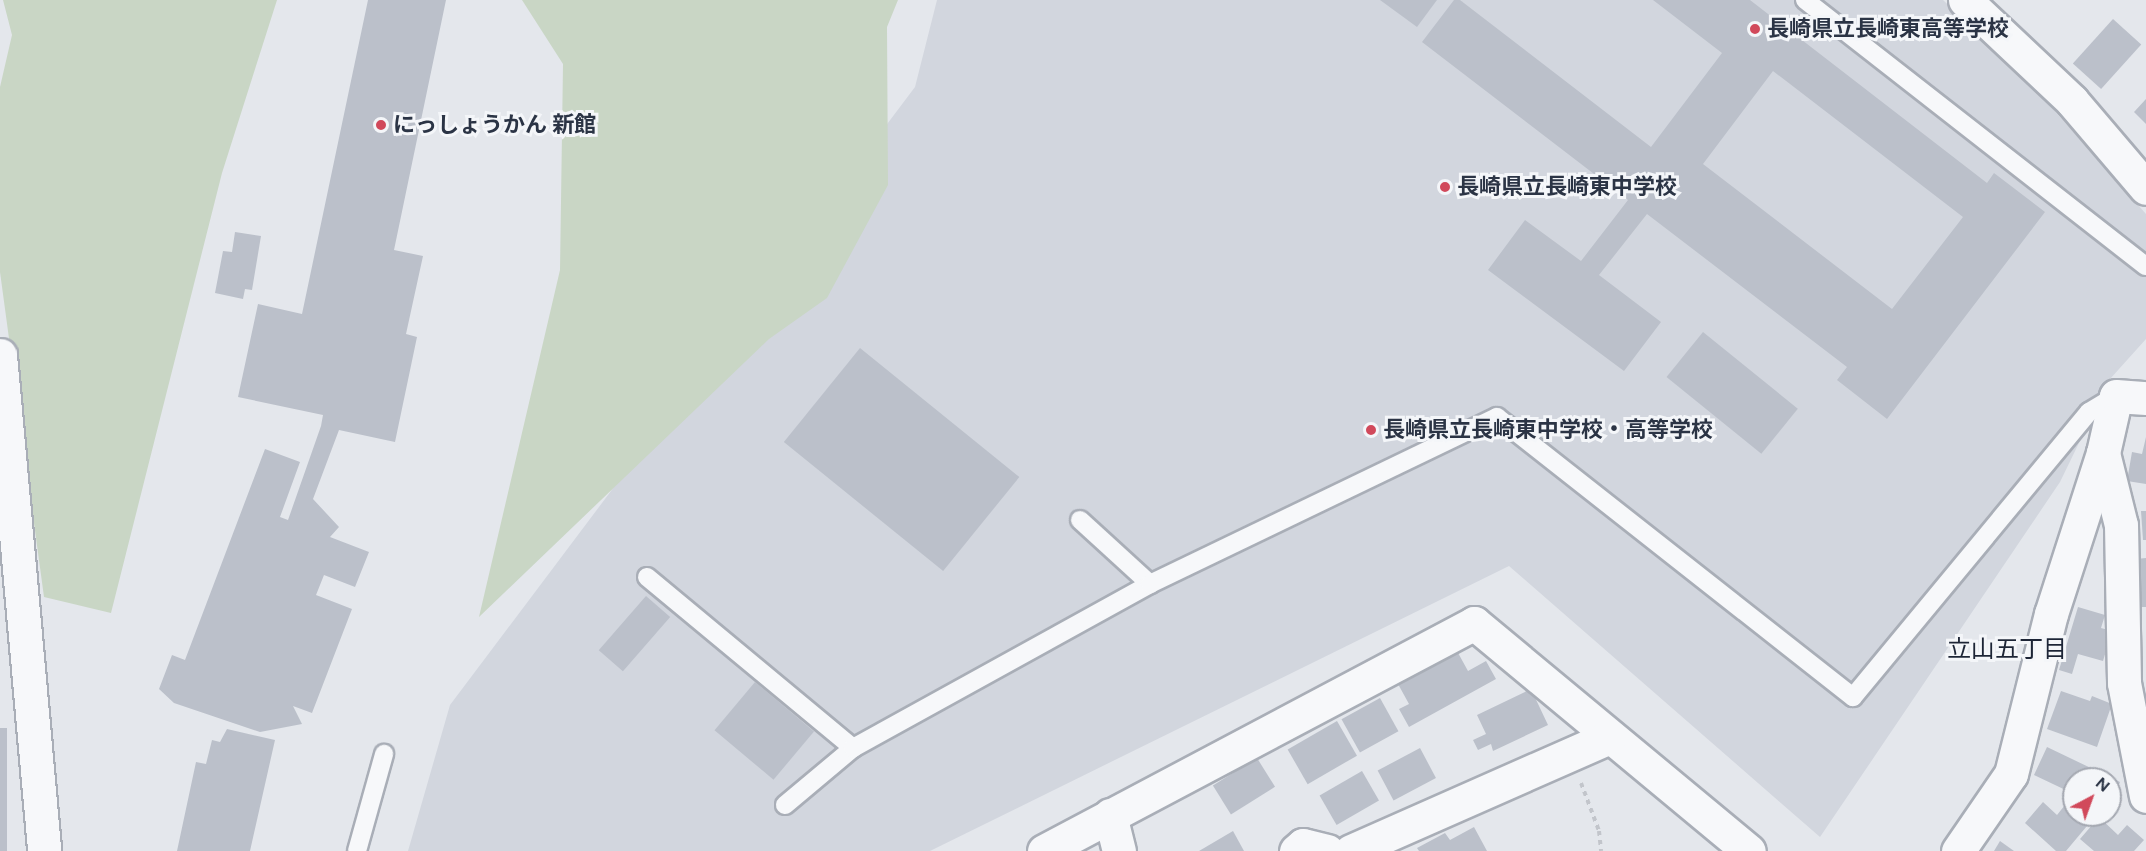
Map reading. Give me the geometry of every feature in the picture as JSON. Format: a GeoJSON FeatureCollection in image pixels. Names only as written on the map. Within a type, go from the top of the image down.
{"type":"FeatureCollection","features":[{"type":"Feature","properties":{"kind":"street"},"geometry":{"type":"LineString","coordinates":[[1965,0],[2072,101],[2146,188]]}},
{"type":"Feature","properties":{"kind":"street"},"geometry":{"type":"LineString","coordinates":[[0,355],[44,851]]}},
{"type":"Feature","properties":{"kind":"street"},"geometry":{"type":"LineString","coordinates":[[1958,851],[2011,774],[2051,614],[2103,453],[2131,397]]}},
{"type":"Feature","properties":{"kind":"street"},"geometry":{"type":"LineString","coordinates":[[2103,453],[2121,525],[2124,682],[2146,796]]}},
{"type":"Feature","properties":{"kind":"street"},"geometry":{"type":"LineString","coordinates":[[1044,851],[1474,623],[1749,851]]}},
{"type":"Feature","properties":{"kind":"street"},"geometry":{"type":"LineString","coordinates":[[1351,851],[1610,737]]}},
{"type":"Feature","properties":{"kind":"street"},"geometry":{"type":"LineString","coordinates":[[1110,815],[1119,851]]}},
{"type":"Feature","properties":{"kind":"street"},"geometry":{"type":"LineString","coordinates":[[1296,851],[1303,846],[1327,851]]}},
{"type":"Feature","properties":{"kind":"lane"},"geometry":{"type":"LineString","coordinates":[[1805,0],[2146,266]]}},
{"type":"Feature","properties":{"kind":"lane"},"geometry":{"type":"LineString","coordinates":[[785,805],[853,748],[1150,584],[1497,417],[1853,697],[2089,412],[2131,397]]}},
{"type":"Feature","properties":{"kind":"lane"},"geometry":{"type":"LineString","coordinates":[[1080,520],[1150,584]]}},
{"type":"Feature","properties":{"kind":"lane"},"geometry":{"type":"LineString","coordinates":[[647,577],[853,748]]}},
{"type":"Feature","properties":{"kind":"lane"},"geometry":{"type":"LineString","coordinates":[[357,851],[384,754]]}},
{"type":"Feature","properties":{"kind":"path"},"geometry":{"type":"LineString","coordinates":[[1570,756],[1599,831],[1601,851]]}},
{"type":"Feature","properties":{"kind":"shaded area","name":"長崎県立長崎東中学校・高等学校"},"geometry":{"type":"Polygon","coordinates":[[[937,0],[1943,0],[2030,83],[2146,214],[2146,339],[2110,379],[2060,482],[1820,837],[1509,566],[930,851],[408,851],[450,705],[915,87],[937,0]]]}},
{"type":"Feature","properties":{"kind":"green space"},"geometry":{"type":"Polygon","coordinates":[[[3,0],[277,0],[222,173],[111,613],[44,597],[0,272],[0,87],[12,35],[3,0]]]}},
{"type":"Feature","properties":{"kind":"green space"},"geometry":{"type":"Polygon","coordinates":[[[522,0],[898,0],[887,27],[888,185],[827,298],[769,339],[479,617],[560,270],[563,64],[522,0]]]}},
{"type":"Feature","properties":{"kind":"building"},"geometry":{"type":"Polygon","coordinates":[[[368,0],[446,0],[394,250],[423,256],[406,334],[417,337],[395,442],[339,430],[313,499],[339,527],[330,537],[369,552],[355,587],[324,575],[316,595],[352,609],[312,713],[293,706],[302,724],[260,732],[174,703],[159,689],[172,655],[185,660],[265,449],[300,462],[280,517],[288,520],[321,426],[323,415],[238,397],[258,304],[302,314],[368,0]]]}},
{"type":"Feature","properties":{"kind":"building"},"geometry":{"type":"Polygon","coordinates":[[[1380,0],[1437,0],[1417,27],[1380,0]]]}},
{"type":"Feature","properties":{"kind":"building"},"geometry":{"type":"Polygon","coordinates":[[[1454,0],[1460,0],[1651,147],[1722,53],[1653,0],[1750,0],[1987,183],[1994,173],[2045,212],[1887,419],[1837,380],[1847,367],[1647,214],[1599,275],[1661,322],[1624,371],[1488,270],[1525,220],[1581,261],[1628,200],[1422,42],[1454,0]],[[1773,71],[1703,164],[1892,309],[1963,217],[1773,71]]]}},
{"type":"Feature","properties":{"kind":"building"},"geometry":{"type":"Polygon","coordinates":[[[2113,19],[2141,44],[2101,89],[2073,64],[2113,19]]]}},
{"type":"Feature","properties":{"kind":"building"},"geometry":{"type":"Polygon","coordinates":[[[2146,99],[2146,124],[2134,112],[2146,99]]]}},
{"type":"Feature","properties":{"kind":"building"},"geometry":{"type":"Polygon","coordinates":[[[235,232],[261,236],[252,290],[245,289],[243,299],[215,293],[223,251],[232,252],[235,232]]]}},
{"type":"Feature","properties":{"kind":"building"},"geometry":{"type":"Polygon","coordinates":[[[1703,332],[1798,409],[1761,454],[1666,377],[1703,332]]]}},
{"type":"Feature","properties":{"kind":"building"},"geometry":{"type":"Polygon","coordinates":[[[860,348],[1019,477],[943,571],[784,442],[860,348]]]}},
{"type":"Feature","properties":{"kind":"building"},"geometry":{"type":"Polygon","coordinates":[[[2146,437],[2146,484],[2127,481],[2132,452],[2142,454],[2146,437]]]}},
{"type":"Feature","properties":{"kind":"building"},"geometry":{"type":"Polygon","coordinates":[[[2141,511],[2146,511],[2146,540],[2143,540],[2141,511]]]}},
{"type":"Feature","properties":{"kind":"building"},"geometry":{"type":"Polygon","coordinates":[[[2146,558],[2146,607],[2140,607],[2136,559],[2146,558]]]}},
{"type":"Feature","properties":{"kind":"building"},"geometry":{"type":"Polygon","coordinates":[[[646,596],[670,617],[623,671],[599,650],[646,596]]]}},
{"type":"Feature","properties":{"kind":"building"},"geometry":{"type":"Polygon","coordinates":[[[2078,607],[2105,615],[2101,628],[2112,631],[2103,661],[2078,654],[2072,674],[2059,670],[2078,607]]]}},
{"type":"Feature","properties":{"kind":"building"},"geometry":{"type":"Polygon","coordinates":[[[1457,651],[1468,671],[1486,661],[1496,679],[1409,727],[1399,709],[1409,704],[1398,684],[1457,651]]]}},
{"type":"Feature","properties":{"kind":"building"},"geometry":{"type":"Polygon","coordinates":[[[755,682],[814,731],[773,780],[715,730],[755,682]]]}},
{"type":"Feature","properties":{"kind":"building"},"geometry":{"type":"Polygon","coordinates":[[[1531,689],[1548,725],[1493,751],[1491,744],[1478,750],[1473,740],[1486,734],[1477,715],[1531,689]]]}},
{"type":"Feature","properties":{"kind":"building"},"geometry":{"type":"Polygon","coordinates":[[[2061,691],[2090,701],[2092,696],[2112,704],[2097,747],[2047,729],[2061,691]]]}},
{"type":"Feature","properties":{"kind":"building"},"geometry":{"type":"Polygon","coordinates":[[[1380,698],[1398,731],[1360,753],[1342,719],[1380,698]]]}},
{"type":"Feature","properties":{"kind":"building"},"geometry":{"type":"Polygon","coordinates":[[[1337,721],[1357,756],[1308,784],[1288,750],[1337,721]]]}},
{"type":"Feature","properties":{"kind":"building"},"geometry":{"type":"Polygon","coordinates":[[[0,728],[7,728],[7,851],[0,851],[0,728]]]}},
{"type":"Feature","properties":{"kind":"building"},"geometry":{"type":"Polygon","coordinates":[[[227,729],[275,740],[250,851],[177,851],[196,762],[206,764],[212,740],[220,742],[227,729]]]}},
{"type":"Feature","properties":{"kind":"building"},"geometry":{"type":"Polygon","coordinates":[[[2047,747],[2089,767],[2062,767],[2062,788],[2034,775],[2047,747]]]}},
{"type":"Feature","properties":{"kind":"building"},"geometry":{"type":"Polygon","coordinates":[[[1420,748],[1436,778],[1394,801],[1378,771],[1420,748]]]}},
{"type":"Feature","properties":{"kind":"building"},"geometry":{"type":"Polygon","coordinates":[[[1257,758],[1275,787],[1231,814],[1213,786],[1257,758]]]}},
{"type":"Feature","properties":{"kind":"building"},"geometry":{"type":"Polygon","coordinates":[[[1362,771],[1379,800],[1337,825],[1320,795],[1362,771]]]}},
{"type":"Feature","properties":{"kind":"building"},"geometry":{"type":"Polygon","coordinates":[[[2043,802],[2057,815],[2062,809],[2062,827],[2086,827],[2066,851],[2056,851],[2025,823],[2043,802]]]}},
{"type":"Feature","properties":{"kind":"building"},"geometry":{"type":"Polygon","coordinates":[[[2127,825],[2144,840],[2134,851],[2094,851],[2080,839],[2090,827],[2110,827],[2118,835],[2127,825]]]}},
{"type":"Feature","properties":{"kind":"building"},"geometry":{"type":"Polygon","coordinates":[[[1474,827],[1487,851],[1419,851],[1417,848],[1445,833],[1450,840],[1474,827]]]}},
{"type":"Feature","properties":{"kind":"building"},"geometry":{"type":"Polygon","coordinates":[[[1233,831],[1244,851],[1199,851],[1233,831]]]}},
{"type":"Feature","properties":{"kind":"building"},"geometry":{"type":"Polygon","coordinates":[[[2000,841],[2014,851],[1994,851],[2000,841]]]}},
{"type":"Feature","properties":{"kind":"place","name":"長崎県立長崎東高等学校"},"geometry":{"type":"Point","coordinates":[1755,29]}},
{"type":"Feature","properties":{"kind":"place","name":"にっしょうかん 新館"},"geometry":{"type":"Point","coordinates":[381,125]}},
{"type":"Feature","properties":{"kind":"place","name":"長崎県立長崎東中学校"},"geometry":{"type":"Point","coordinates":[1445,187]}},
{"type":"Feature","properties":{"kind":"place","name":"長崎県立長崎東中学校・高等学校"},"geometry":{"type":"Point","coordinates":[1371,430]}},
{"type":"Feature","properties":{"kind":"district","name":"立山五丁目"},"geometry":{"type":"Point","coordinates":[2007,649]}}]}
